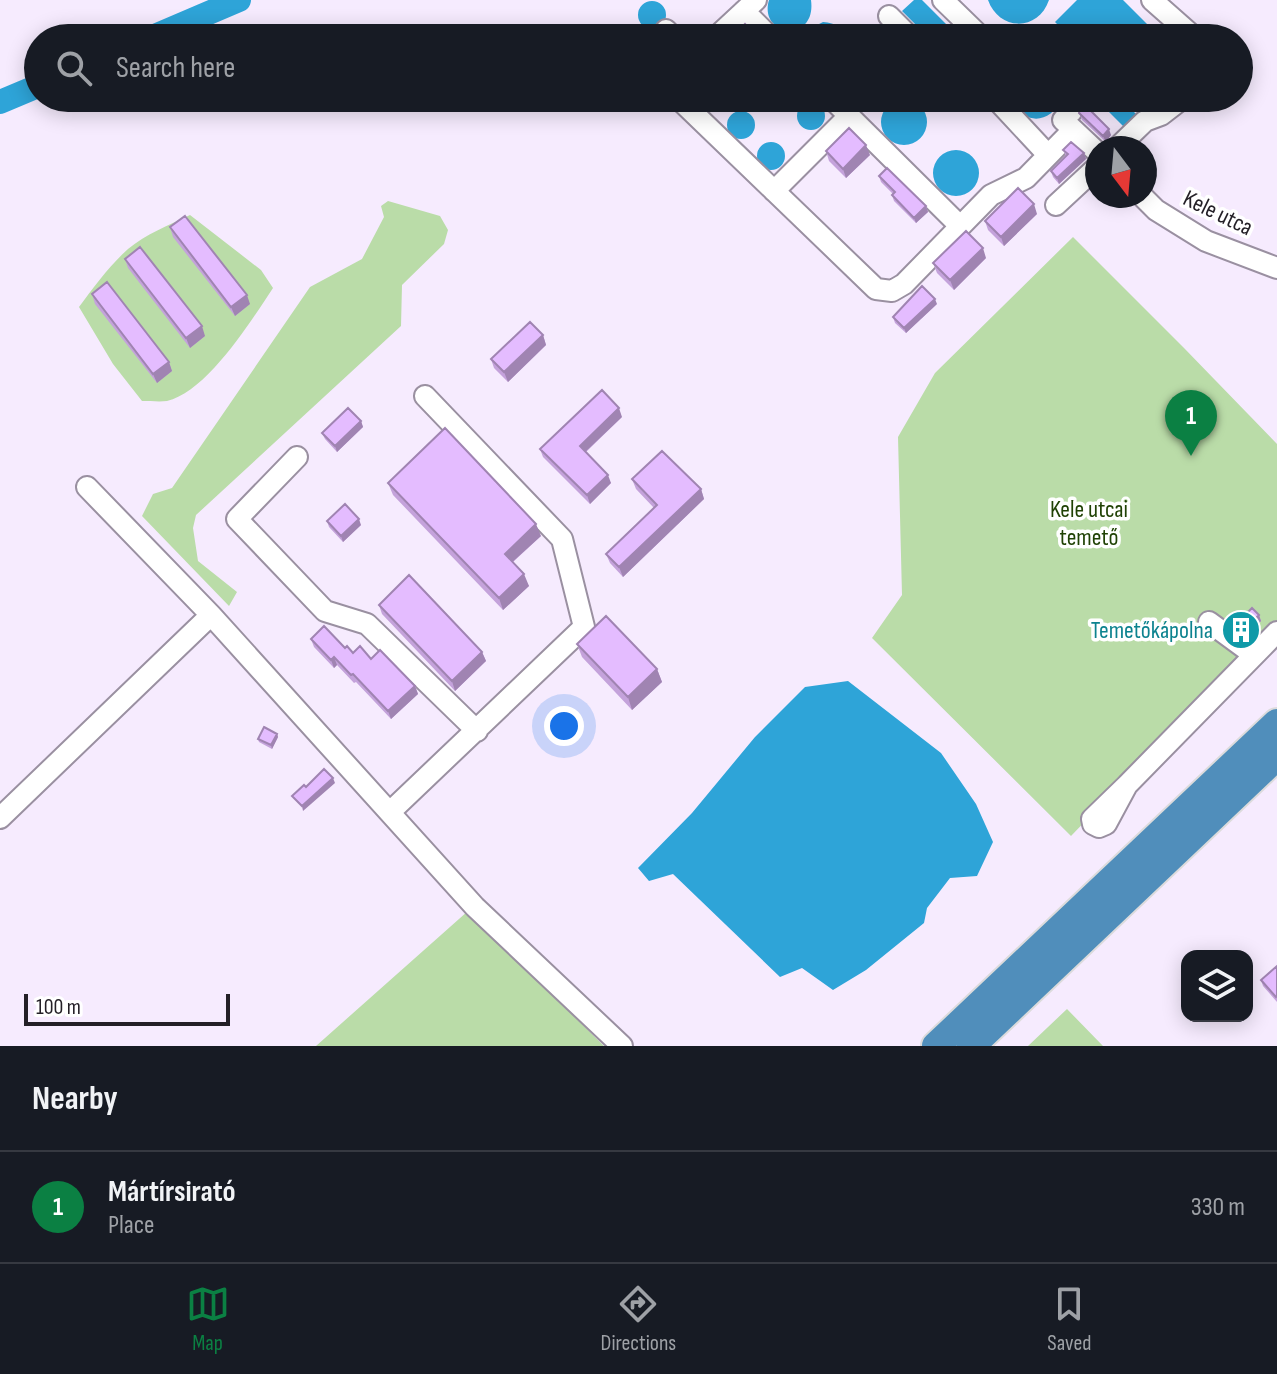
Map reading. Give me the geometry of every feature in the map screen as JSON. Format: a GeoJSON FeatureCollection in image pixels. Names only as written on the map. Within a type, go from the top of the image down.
{"type":"FeatureCollection","features":[{"type":"Feature","properties":{"kind":"highway"},"geometry":{"type":"LineString","coordinates":[[936,1046],[1277,723]]}},
{"type":"Feature","properties":{"kind":"highway"},"geometry":{"type":"LineString","coordinates":[[971,1046],[1277,756]]}},
{"type":"Feature","properties":{"kind":"street"},"geometry":{"type":"LineString","coordinates":[[943,0],[968,24]]}},
{"type":"Feature","properties":{"kind":"street"},"geometry":{"type":"LineString","coordinates":[[1152,0],[1179,24]]}},
{"type":"Feature","properties":{"kind":"street"},"geometry":{"type":"LineString","coordinates":[[730,24],[750,6],[762,24]]}},
{"type":"Feature","properties":{"kind":"street"},"geometry":{"type":"LineString","coordinates":[[889,16],[897,24]]}},
{"type":"Feature","properties":{"kind":"street"},"geometry":{"type":"LineString","coordinates":[[692,112],[876,289],[892,291],[904,284],[991,195],[1026,178],[1073,130]]}},
{"type":"Feature","properties":{"kind":"street"},"geometry":{"type":"LineString","coordinates":[[845,112],[960,226]]}},
{"type":"Feature","properties":{"kind":"street"},"geometry":{"type":"LineString","coordinates":[[1008,112],[1048,155]]}},
{"type":"Feature","properties":{"kind":"street"},"geometry":{"type":"LineString","coordinates":[[1071,112],[1063,120],[1085,141]]}},
{"type":"Feature","properties":{"kind":"street"},"geometry":{"type":"LineString","coordinates":[[1129,136],[1145,121],[1165,112]]}},
{"type":"Feature","properties":{"kind":"street"},"geometry":{"type":"LineString","coordinates":[[774,191],[849,116]]}},
{"type":"Feature","properties":{"kind":"street"},"geometry":{"type":"LineString","coordinates":[[1056,205],[1085,178]]}},
{"type":"Feature","properties":{"kind":"street","name":"Kele utca"},"geometry":{"type":"LineString","coordinates":[[1154,208],[1206,241],[1277,268]]}},
{"type":"Feature","properties":{"kind":"street"},"geometry":{"type":"LineString","coordinates":[[390,812],[584,627],[562,539],[425,396]]}},
{"type":"Feature","properties":{"kind":"street"},"geometry":{"type":"LineString","coordinates":[[297,457],[237,519],[325,611],[367,624],[477,731]]}},
{"type":"Feature","properties":{"kind":"street"},"geometry":{"type":"LineString","coordinates":[[87,487],[211,615],[475,907],[622,1046]]}},
{"type":"Feature","properties":{"kind":"street"},"geometry":{"type":"LineString","coordinates":[[0,818],[211,615]]}},
{"type":"Feature","properties":{"kind":"street"},"geometry":{"type":"LineString","coordinates":[[1209,622],[1254,655]]}},
{"type":"Feature","properties":{"kind":"street"},"geometry":{"type":"LineString","coordinates":[[1127,785],[1277,632]]}},
{"type":"Feature","properties":{"kind":"green space"},"geometry":{"type":"Polygon","coordinates":[[[388,201],[440,216],[448,230],[444,244],[402,285],[401,326],[196,515],[193,528],[198,561],[237,592],[229,606],[142,516],[153,494],[172,488],[310,287],[362,259],[384,217],[381,206],[388,201]]]}},
{"type":"Feature","properties":{"kind":"green space"},"geometry":{"type":"Polygon","coordinates":[[[190,215],[261,270],[273,288],[227,354],[197,384],[167,401],[142,401],[113,364],[79,307],[128,249],[150,234],[190,215]]]}},
{"type":"Feature","properties":{"kind":"green space","name":"Kele utcai temető"},"geometry":{"type":"Polygon","coordinates":[[[1073,237],[1277,444],[1277,622],[1071,836],[872,638],[902,595],[898,437],[935,373],[1073,237]]]}},
{"type":"Feature","properties":{"kind":"green space"},"geometry":{"type":"Polygon","coordinates":[[[468,911],[604,1046],[316,1046],[468,911]]]}},
{"type":"Feature","properties":{"kind":"green space"},"geometry":{"type":"Polygon","coordinates":[[[1067,1009],[1103,1046],[1028,1046],[1067,1009]]]}},
{"type":"Feature","properties":{"kind":"water"},"geometry":{"type":"Polygon","coordinates":[[[769,0],[811,0],[810,14],[805,24],[774,24],[768,12],[769,0]]]}},
{"type":"Feature","properties":{"kind":"water"},"geometry":{"type":"Polygon","coordinates":[[[914,0],[922,0],[946,24],[915,24],[902,11],[914,0]]]}},
{"type":"Feature","properties":{"kind":"water"},"geometry":{"type":"Polygon","coordinates":[[[988,0],[1049,0],[1036,18],[1018,24],[1001,18],[988,0]]]}},
{"type":"Feature","properties":{"kind":"water"},"geometry":{"type":"Polygon","coordinates":[[[1077,0],[1123,0],[1147,24],[1057,24],[1055,22],[1077,0]]]}},
{"type":"Feature","properties":{"kind":"water"},"geometry":{"type":"Polygon","coordinates":[[[647,2],[657,2],[665,10],[663,24],[641,24],[639,20],[639,10],[647,2]]]}},
{"type":"Feature","properties":{"kind":"water"},"geometry":{"type":"Polygon","coordinates":[[[736,112],[746,112],[754,120],[754,130],[746,138],[736,138],[728,130],[728,120],[736,112]]]}},
{"type":"Feature","properties":{"kind":"water"},"geometry":{"type":"Polygon","coordinates":[[[798,112],[824,112],[824,121],[816,129],[806,129],[798,121],[798,112]]]}},
{"type":"Feature","properties":{"kind":"water"},"geometry":{"type":"Polygon","coordinates":[[[884,112],[925,113],[925,131],[913,143],[895,143],[883,131],[884,112]]]}},
{"type":"Feature","properties":{"kind":"water"},"geometry":{"type":"Polygon","coordinates":[[[1021,112],[1052,112],[1036,119],[1021,112]]]}},
{"type":"Feature","properties":{"kind":"water"},"geometry":{"type":"Polygon","coordinates":[[[1109,112],[1136,114],[1124,127],[1109,112]]]}},
{"type":"Feature","properties":{"kind":"water"},"geometry":{"type":"Polygon","coordinates":[[[771,142],[781,146],[785,156],[781,166],[771,170],[761,166],[757,156],[761,146],[771,142]]]}},
{"type":"Feature","properties":{"kind":"water"},"geometry":{"type":"Polygon","coordinates":[[[956,150],[972,157],[979,173],[972,189],[956,196],[940,189],[933,173],[940,157],[956,150]]]}},
{"type":"Feature","properties":{"kind":"water"},"geometry":{"type":"Polygon","coordinates":[[[848,681],[941,753],[976,804],[993,842],[977,876],[950,878],[927,908],[924,923],[866,970],[833,990],[802,968],[780,977],[673,874],[649,881],[638,868],[692,813],[755,737],[805,687],[848,681]]]}},
{"type":"Feature","properties":{"kind":"building"},"geometry":{"type":"Polygon","coordinates":[[[1079,112],[1092,112],[1109,129],[1103,136],[1079,112]]]}},
{"type":"Feature","properties":{"kind":"building"},"geometry":{"type":"Polygon","coordinates":[[[849,128],[866,145],[843,169],[826,151],[849,128]]]}},
{"type":"Feature","properties":{"kind":"building"},"geometry":{"type":"Polygon","coordinates":[[[1071,142],[1084,153],[1057,178],[1051,171],[1068,154],[1063,150],[1071,142]]]}},
{"type":"Feature","properties":{"kind":"building"},"geometry":{"type":"Polygon","coordinates":[[[887,168],[926,206],[914,218],[879,176],[887,168]]]}},
{"type":"Feature","properties":{"kind":"building"},"geometry":{"type":"Polygon","coordinates":[[[1018,188],[1034,204],[1001,237],[985,221],[1018,188]]]}},
{"type":"Feature","properties":{"kind":"building"},"geometry":{"type":"Polygon","coordinates":[[[185,216],[247,295],[231,307],[170,227],[185,216]]]}},
{"type":"Feature","properties":{"kind":"building"},"geometry":{"type":"Polygon","coordinates":[[[966,231],[983,248],[950,280],[933,263],[966,231]]]}},
{"type":"Feature","properties":{"kind":"building"},"geometry":{"type":"Polygon","coordinates":[[[140,247],[202,326],[186,338],[125,259],[140,247]]]}},
{"type":"Feature","properties":{"kind":"building"},"geometry":{"type":"Polygon","coordinates":[[[107,282],[169,362],[153,374],[92,294],[107,282]]]}},
{"type":"Feature","properties":{"kind":"building"},"geometry":{"type":"Polygon","coordinates":[[[922,286],[935,299],[904,328],[893,317],[922,286]]]}},
{"type":"Feature","properties":{"kind":"building"},"geometry":{"type":"Polygon","coordinates":[[[530,322],[543,335],[504,372],[491,359],[530,322]]]}},
{"type":"Feature","properties":{"kind":"building"},"geometry":{"type":"Polygon","coordinates":[[[602,390],[619,408],[580,446],[608,475],[587,495],[540,449],[602,390]]]}},
{"type":"Feature","properties":{"kind":"building"},"geometry":{"type":"Polygon","coordinates":[[[348,408],[361,421],[335,446],[322,433],[348,408]]]}},
{"type":"Feature","properties":{"kind":"building"},"geometry":{"type":"Polygon","coordinates":[[[445,428],[536,524],[505,554],[524,574],[499,598],[388,483],[445,428]]]}},
{"type":"Feature","properties":{"kind":"building"},"geometry":{"type":"Polygon","coordinates":[[[662,451],[701,489],[619,567],[606,554],[657,505],[632,479],[662,451]]]}},
{"type":"Feature","properties":{"kind":"building"},"geometry":{"type":"Polygon","coordinates":[[[345,504],[359,519],[341,536],[327,521],[345,504]]]}},
{"type":"Feature","properties":{"kind":"building"},"geometry":{"type":"Polygon","coordinates":[[[409,575],[482,652],[452,681],[379,605],[409,575]]]}},
{"type":"Feature","properties":{"kind":"building"},"geometry":{"type":"Polygon","coordinates":[[[1252,608],[1259,615],[1249,625],[1253,629],[1251,632],[1230,617],[1235,612],[1242,618],[1252,608]]]}},
{"type":"Feature","properties":{"kind":"building"},"geometry":{"type":"Polygon","coordinates":[[[606,616],[657,669],[628,697],[577,644],[606,616]]]}},
{"type":"Feature","properties":{"kind":"building"},"geometry":{"type":"Polygon","coordinates":[[[324,626],[353,653],[360,646],[371,659],[380,650],[415,686],[388,711],[353,674],[334,657],[331,660],[311,639],[324,626]]]}},
{"type":"Feature","properties":{"kind":"building"},"geometry":{"type":"Polygon","coordinates":[[[264,727],[277,734],[271,745],[258,739],[264,727]]]}},
{"type":"Feature","properties":{"kind":"building"},"geometry":{"type":"Polygon","coordinates":[[[324,769],[333,778],[302,806],[292,796],[324,769]]]}},
{"type":"Feature","properties":{"kind":"building"},"geometry":{"type":"Polygon","coordinates":[[[1277,966],[1277,996],[1276,997],[1261,980],[1277,966]]]}},
{"type":"Feature","properties":{"kind":"waterway"},"geometry":{"type":"LineString","coordinates":[[183,24],[239,0]]}},
{"type":"Feature","properties":{"kind":"waterway"},"geometry":{"type":"LineString","coordinates":[[0,102],[24,92]]}},
{"type":"Feature","properties":{"kind":"place","name":"Mártírsirató"},"geometry":{"type":"Point","coordinates":[1191,456]}},
{"type":"Feature","properties":{"kind":"place","name":"Temetőkápolna"},"geometry":{"type":"Point","coordinates":[1241,630]}}]}
